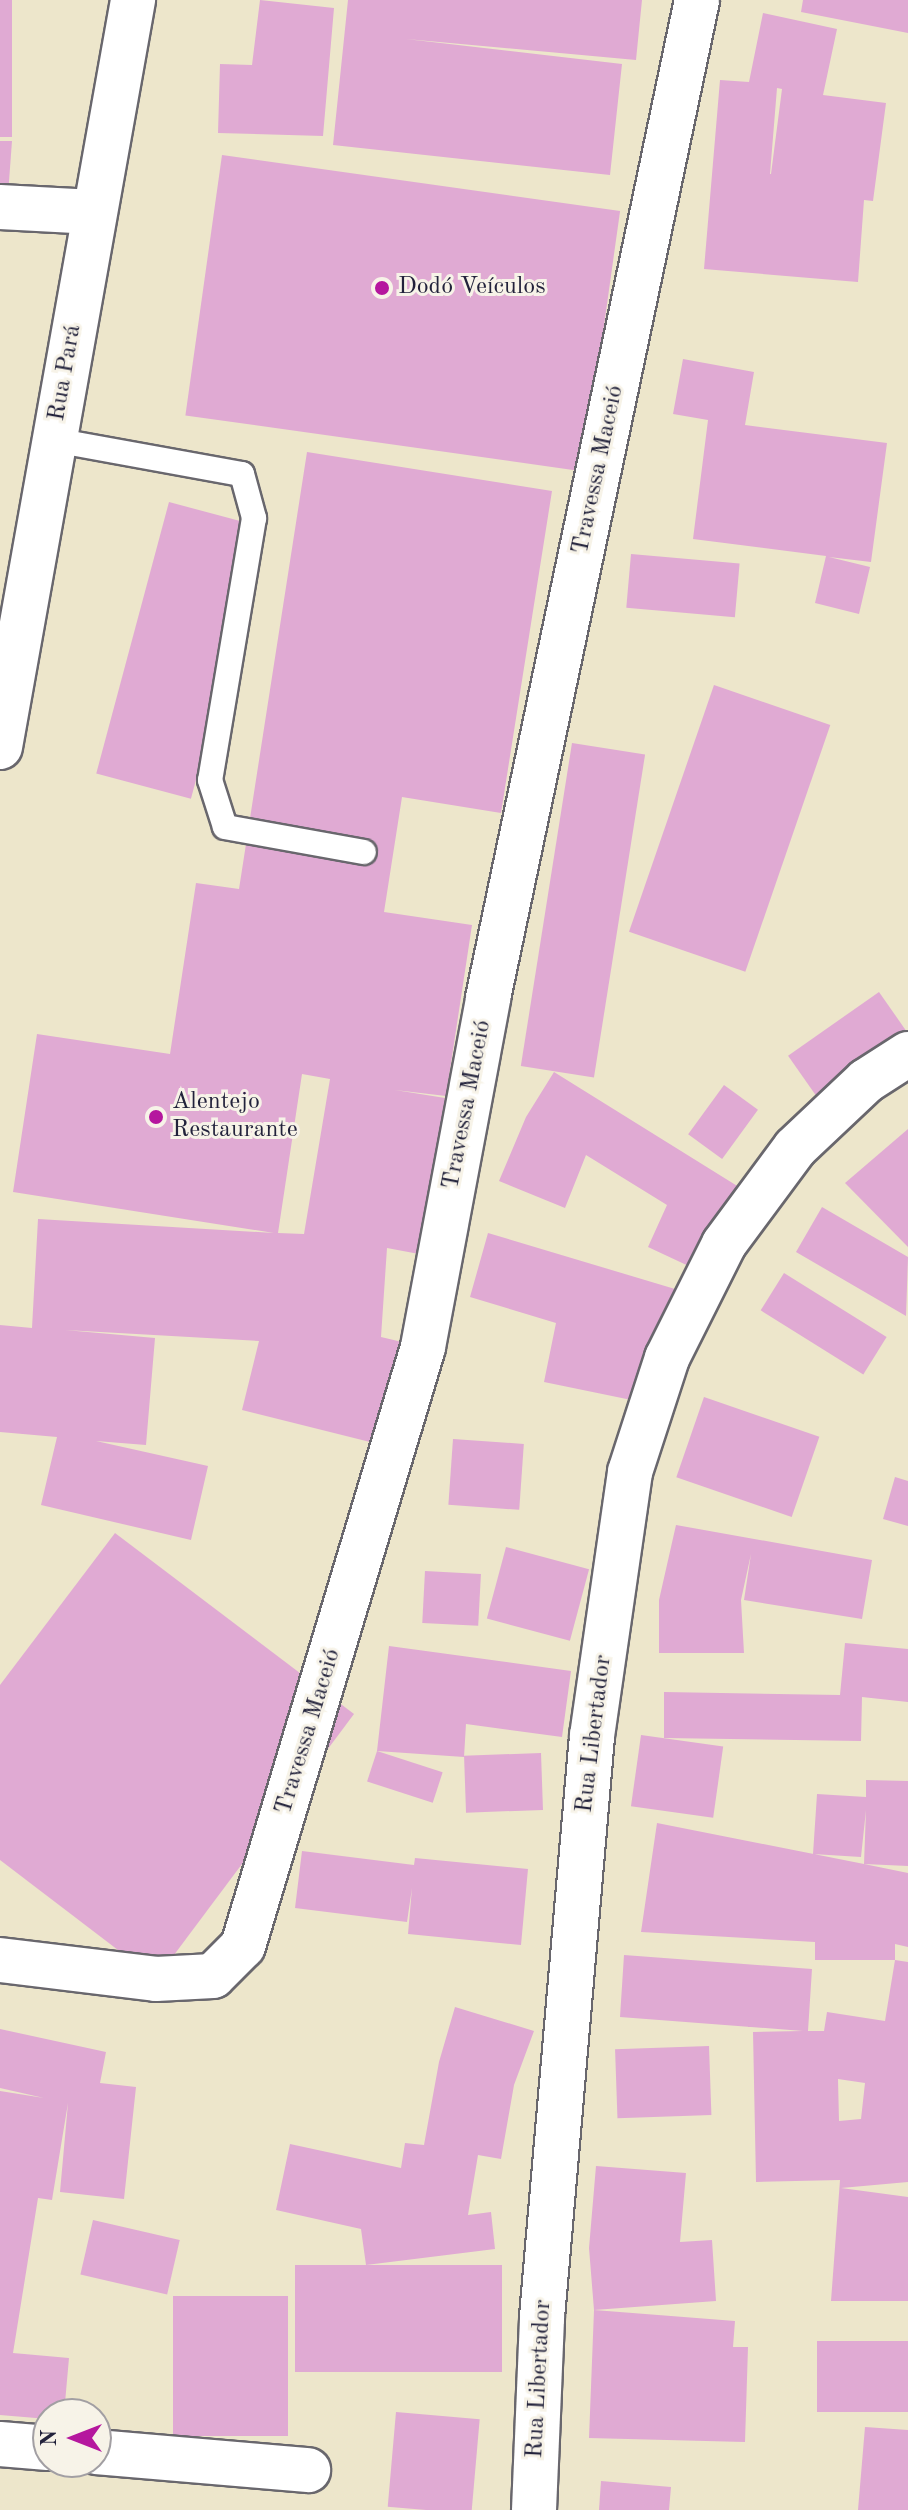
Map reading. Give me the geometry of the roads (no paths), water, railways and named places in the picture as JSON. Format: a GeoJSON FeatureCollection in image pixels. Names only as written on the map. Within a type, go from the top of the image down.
{"type":"FeatureCollection","features":[{"type":"Feature","properties":{"kind":"street","name":"Rua Pará"},"geometry":{"type":"LineString","coordinates":[[3,721],[133,0]]}},
{"type":"Feature","properties":{"kind":"street","name":"Travessa Maceió"},"geometry":{"type":"LineString","coordinates":[[0,1960],[170,1978],[213,1976],[243,1946],[423,1347],[488,998],[697,0]]}},
{"type":"Feature","properties":{"kind":"street"},"geometry":{"type":"LineString","coordinates":[[0,207],[94,212]]}},
{"type":"Feature","properties":{"kind":"street","name":"Rua Libertador"},"geometry":{"type":"LineString","coordinates":[[534,2510],[542,2317],[592,1736],[630,1472],[667,1358],[724,1244],[795,1148],[866,1081],[908,1054]]}},
{"type":"Feature","properties":{"kind":"street"},"geometry":{"type":"LineString","coordinates":[[0,2444],[32,2447]]}},
{"type":"Feature","properties":{"kind":"street"},"geometry":{"type":"LineString","coordinates":[[112,2453],[308,2470]]}},
{"type":"Feature","properties":{"kind":"lane"},"geometry":{"type":"LineString","coordinates":[[54,440],[242,474],[254,518],[210,780],[221,816],[225,827],[364,852]]}},
{"type":"Feature","properties":{"kind":"place","name":"Dodó Veículos"},"geometry":{"type":"Point","coordinates":[382,288]}},
{"type":"Feature","properties":{"kind":"place","name":"Alentejo Restaurante"},"geometry":{"type":"Point","coordinates":[156,1117]}}]}
